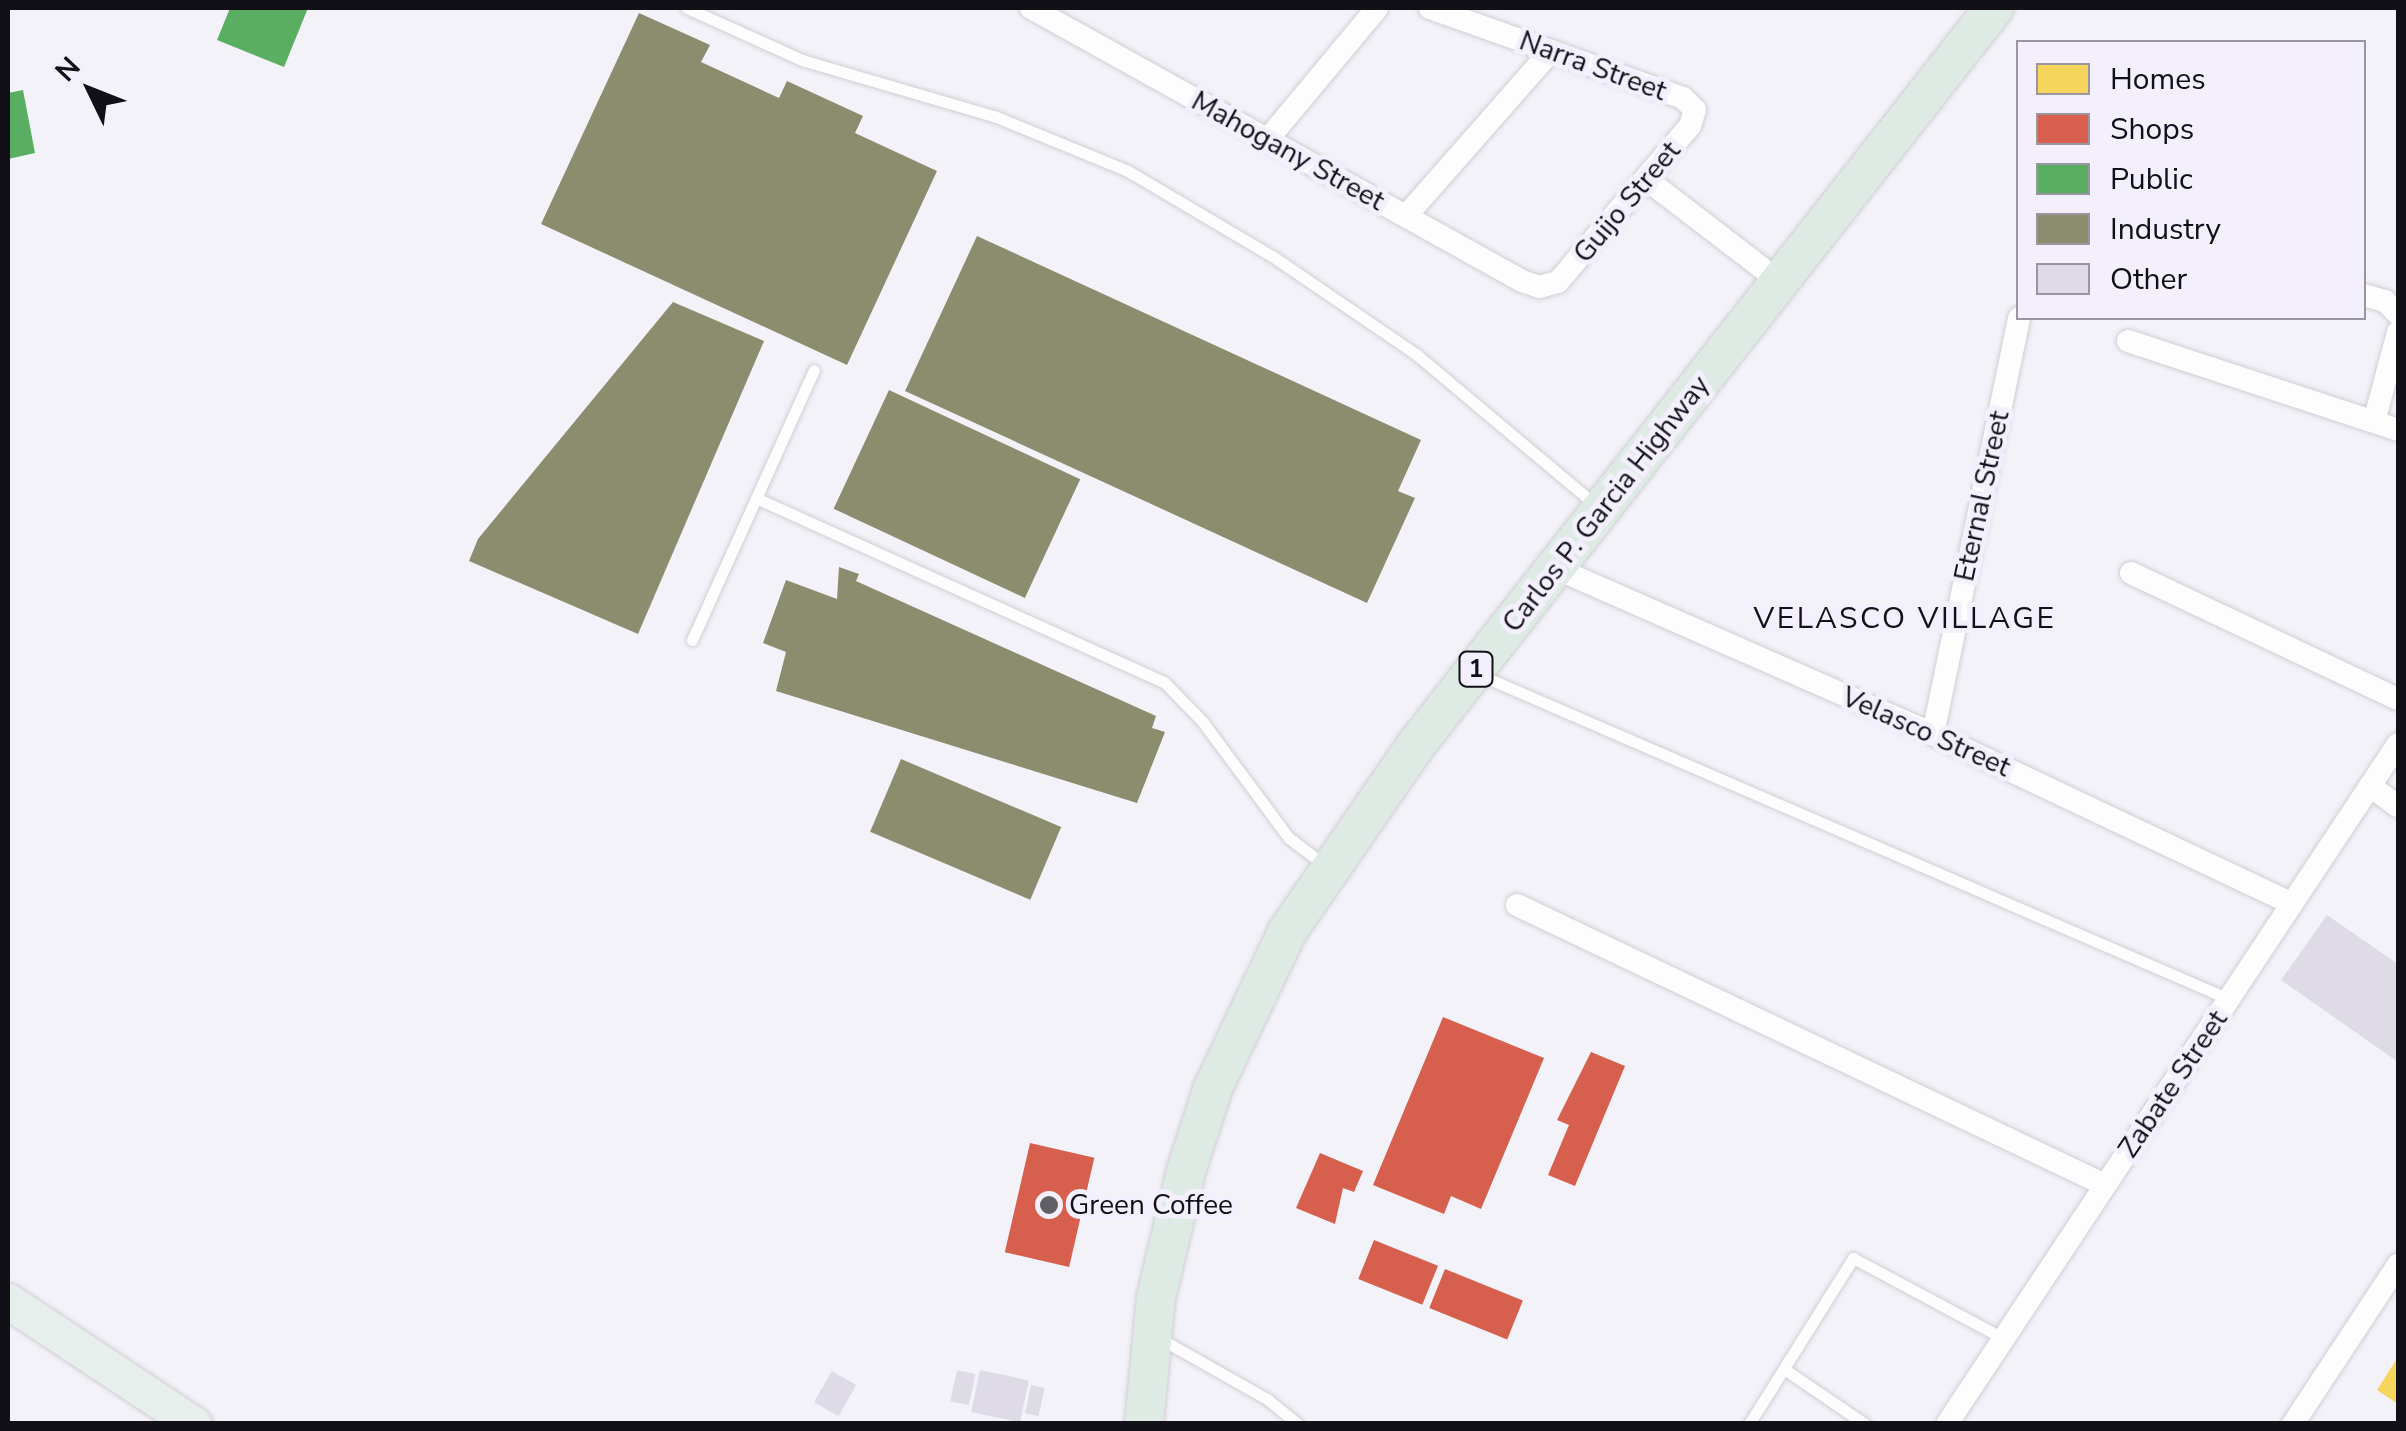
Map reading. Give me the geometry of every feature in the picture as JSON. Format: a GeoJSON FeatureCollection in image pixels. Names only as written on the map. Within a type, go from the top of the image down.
{"type":"FeatureCollection","features":[{"type":"Feature","properties":{"kind":"highway","name":"Carlos P. Garcia Highway"},"geometry":{"type":"LineString","coordinates":[[1144,1424],[1151,1334],[1186,1171],[1213,1088],[1245,1013],[1327,867],[1474,672],[1994,8]]}},
{"type":"Feature","properties":{"kind":"main road"},"geometry":{"type":"LineString","coordinates":[[8,1301],[194,1424]]}},
{"type":"Feature","properties":{"kind":"street","name":"Mahogany Street"},"geometry":{"type":"LineString","coordinates":[[1031,8],[1522,281],[1548,286]]}},
{"type":"Feature","properties":{"kind":"street"},"geometry":{"type":"LineString","coordinates":[[1268,139],[1377,8]]}},
{"type":"Feature","properties":{"kind":"street","name":"Narra Street"},"geometry":{"type":"LineString","coordinates":[[1430,8],[1682,98],[1695,110]]}},
{"type":"Feature","properties":{"kind":"street"},"geometry":{"type":"LineString","coordinates":[[1406,216],[1551,51]]}},
{"type":"Feature","properties":{"kind":"street","name":"Guijo Street"},"geometry":{"type":"LineString","coordinates":[[1548,286],[1572,268],[1646,180],[1695,110]]}},
{"type":"Feature","properties":{"kind":"street"},"geometry":{"type":"LineString","coordinates":[[1646,180],[1780,282]]}},
{"type":"Feature","properties":{"kind":"street"},"geometry":{"type":"LineString","coordinates":[[2366,296],[2386,301],[2398,314]]}},
{"type":"Feature","properties":{"kind":"street","name":"Eternal Street"},"geometry":{"type":"LineString","coordinates":[[1933,734],[2019,320]]}},
{"type":"Feature","properties":{"kind":"street"},"geometry":{"type":"LineString","coordinates":[[2374,418],[2398,332]]}},
{"type":"Feature","properties":{"kind":"street"},"geometry":{"type":"LineString","coordinates":[[2128,341],[2374,418],[2398,430]]}},
{"type":"Feature","properties":{"kind":"street","name":"Velasco Street"},"geometry":{"type":"LineString","coordinates":[[1555,568],[1933,734],[2292,904]]}},
{"type":"Feature","properties":{"kind":"street"},"geometry":{"type":"LineString","coordinates":[[2130,573],[2398,699]]}},
{"type":"Feature","properties":{"kind":"street","name":"Zabate Street"},"geometry":{"type":"LineString","coordinates":[[1947,1424],[2398,744]]}},
{"type":"Feature","properties":{"kind":"street"},"geometry":{"type":"LineString","coordinates":[[2370,786],[2398,806]]}},
{"type":"Feature","properties":{"kind":"street"},"geometry":{"type":"LineString","coordinates":[[1517,904],[2105,1185]]}},
{"type":"Feature","properties":{"kind":"street"},"geometry":{"type":"LineString","coordinates":[[2294,1424],[2398,1266]]}},
{"type":"Feature","properties":{"kind":"lane"},"geometry":{"type":"LineString","coordinates":[[687,8],[802,60],[994,116],[1128,171],[1272,256],[1416,355],[1601,509]]}},
{"type":"Feature","properties":{"kind":"lane"},"geometry":{"type":"LineString","coordinates":[[692,640],[814,370]]}},
{"type":"Feature","properties":{"kind":"lane"},"geometry":{"type":"LineString","coordinates":[[756,498],[1164,682],[1202,721],[1288,838],[1327,867]]}},
{"type":"Feature","properties":{"kind":"lane"},"geometry":{"type":"LineString","coordinates":[[1474,672],[2228,1000]]}},
{"type":"Feature","properties":{"kind":"lane"},"geometry":{"type":"LineString","coordinates":[[1749,1424],[1854,1258],[2004,1339]]}},
{"type":"Feature","properties":{"kind":"lane"},"geometry":{"type":"LineString","coordinates":[[1151,1334],[1267,1399],[1298,1424]]}},
{"type":"Feature","properties":{"kind":"lane"},"geometry":{"type":"LineString","coordinates":[[1784,1369],[1865,1424]]}},
{"type":"Feature","properties":{"kind":"building: Homes"},"geometry":{"type":"Polygon","coordinates":[[[2398,1357],[2398,1404],[2377,1390],[2398,1357]]]}},
{"type":"Feature","properties":{"kind":"building: Shops"},"geometry":{"type":"Polygon","coordinates":[[[1443,1017],[1544,1058],[1481,1209],[1451,1196],[1444,1214],[1373,1185],[1443,1017]]]}},
{"type":"Feature","properties":{"kind":"building: Shops"},"geometry":{"type":"Polygon","coordinates":[[[1591,1052],[1625,1066],[1575,1186],[1548,1175],[1569,1125],[1557,1120],[1591,1052]]]}},
{"type":"Feature","properties":{"kind":"building: Shops","name":"Green Coffee"},"geometry":{"type":"Polygon","coordinates":[[[1030,1143],[1094,1158],[1069,1267],[1005,1252],[1030,1143]]]}},
{"type":"Feature","properties":{"kind":"building: Shops"},"geometry":{"type":"Polygon","coordinates":[[[1320,1153],[1363,1171],[1354,1192],[1343,1188],[1335,1224],[1296,1208],[1320,1153]]]}},
{"type":"Feature","properties":{"kind":"building: Shops"},"geometry":{"type":"Polygon","coordinates":[[[1374,1240],[1438,1266],[1422,1305],[1358,1279],[1374,1240]]]}},
{"type":"Feature","properties":{"kind":"building: Shops"},"geometry":{"type":"Polygon","coordinates":[[[1445,1269],[1523,1300],[1507,1339],[1429,1308],[1445,1269]]]}},
{"type":"Feature","properties":{"kind":"building: Public"},"geometry":{"type":"Polygon","coordinates":[[[230,8],[308,8],[284,67],[217,40],[230,8]]]}},
{"type":"Feature","properties":{"kind":"building: Public"},"geometry":{"type":"Polygon","coordinates":[[[23,90],[35,153],[8,159],[8,93],[23,90]]]}},
{"type":"Feature","properties":{"kind":"building: Industry"},"geometry":{"type":"Polygon","coordinates":[[[639,13],[710,45],[701,62],[779,98],[787,81],[863,116],[855,133],[937,171],[847,365],[541,224],[639,13]]]}},
{"type":"Feature","properties":{"kind":"building: Industry"},"geometry":{"type":"Polygon","coordinates":[[[977,236],[1421,440],[1398,491],[1415,498],[1367,603],[905,391],[977,236]]]}},
{"type":"Feature","properties":{"kind":"building: Industry"},"geometry":{"type":"Polygon","coordinates":[[[673,302],[764,341],[638,634],[469,561],[478,539],[673,302]]]}},
{"type":"Feature","properties":{"kind":"building: Industry"},"geometry":{"type":"Polygon","coordinates":[[[889,390],[1080,479],[1025,598],[834,509],[889,390]]]}},
{"type":"Feature","properties":{"kind":"building: Industry"},"geometry":{"type":"Polygon","coordinates":[[[839,567],[859,574],[856,581],[1156,716],[1152,728],[1165,732],[1137,803],[776,691],[786,652],[763,643],[786,580],[837,599],[839,567]]]}},
{"type":"Feature","properties":{"kind":"building: Industry"},"geometry":{"type":"Polygon","coordinates":[[[901,759],[1061,827],[1030,900],[870,832],[901,759]]]}},
{"type":"Feature","properties":{"kind":"building: Other"},"geometry":{"type":"Polygon","coordinates":[[[2327,915],[2398,964],[2398,1062],[2281,980],[2327,915]]]}},
{"type":"Feature","properties":{"kind":"building: Other"},"geometry":{"type":"Polygon","coordinates":[[[957,1370],[976,1374],[969,1405],[950,1401],[957,1370]]]}},
{"type":"Feature","properties":{"kind":"building: Other"},"geometry":{"type":"Polygon","coordinates":[[[980,1370],[1029,1380],[1020,1422],[971,1412],[980,1370]]]}},
{"type":"Feature","properties":{"kind":"building: Other"},"geometry":{"type":"Polygon","coordinates":[[[832,1371],[856,1385],[838,1416],[814,1402],[832,1371]]]}},
{"type":"Feature","properties":{"kind":"building: Other"},"geometry":{"type":"Polygon","coordinates":[[[1031,1385],[1045,1388],[1039,1416],[1025,1413],[1031,1385]]]}},
{"type":"Feature","properties":{"kind":"place","name":"Green Coffee"},"geometry":{"type":"Point","coordinates":[1049,1205]}},
{"type":"Feature","properties":{"kind":"district","name":"VELASCO VILLAGE"},"geometry":{"type":"Point","coordinates":[1905,619]}}]}
